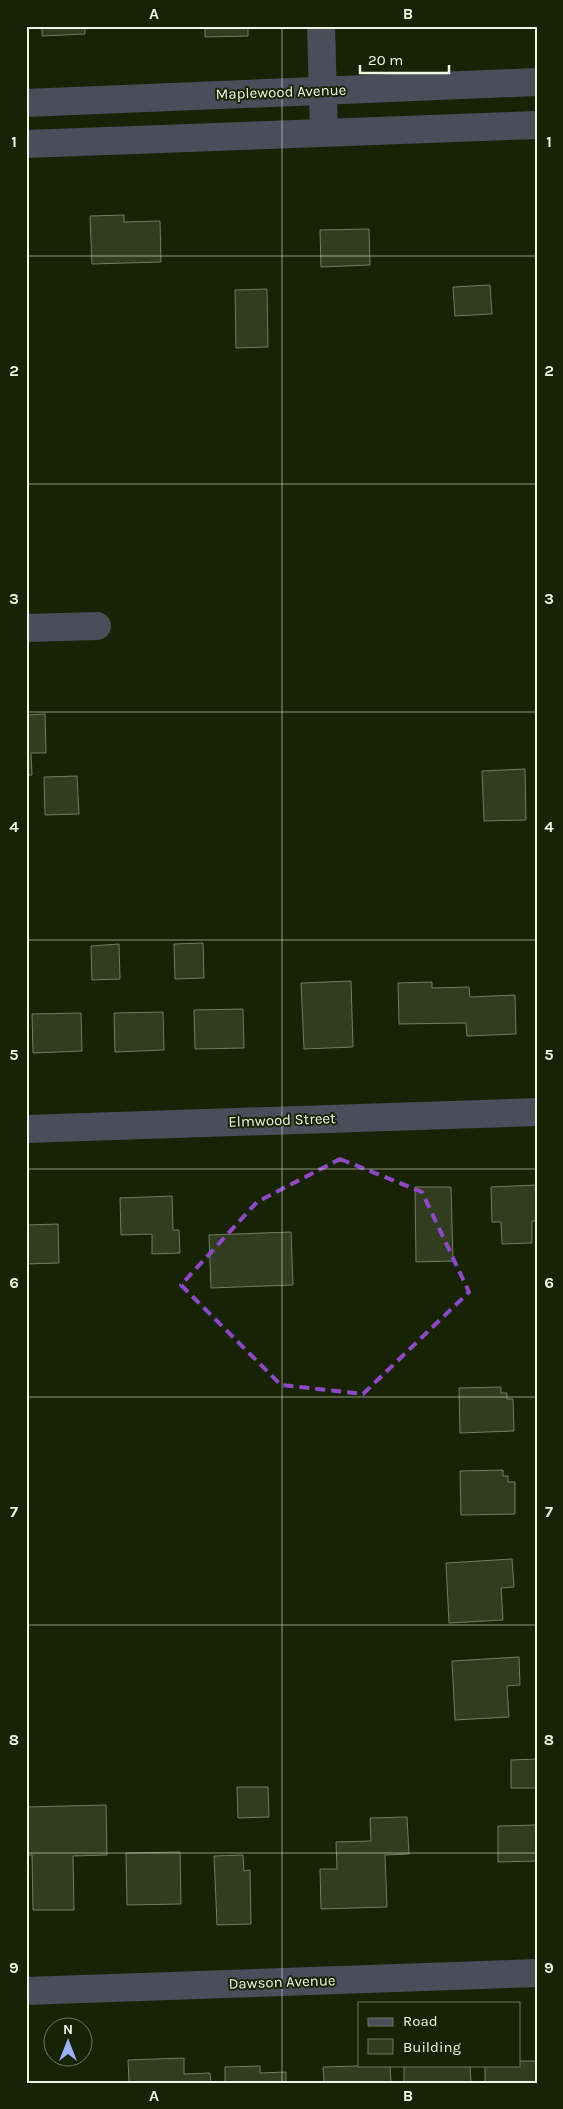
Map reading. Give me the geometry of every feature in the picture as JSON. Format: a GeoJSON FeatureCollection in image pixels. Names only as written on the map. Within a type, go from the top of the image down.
{"type":"FeatureCollection","features":[{"type":"Feature","properties":{"kind":"street"},"geometry":{"type":"LineString","coordinates":[[321,26],[324,132]]}},
{"type":"Feature","properties":{"kind":"street","name":"Maplewood Avenue"},"geometry":{"type":"LineString","coordinates":[[26,103],[537,82]]}},
{"type":"Feature","properties":{"kind":"street"},"geometry":{"type":"LineString","coordinates":[[26,144],[537,125]]}},
{"type":"Feature","properties":{"kind":"street"},"geometry":{"type":"LineString","coordinates":[[26,628],[97,626]]}},
{"type":"Feature","properties":{"kind":"street","name":"Elmwood Street"},"geometry":{"type":"LineString","coordinates":[[26,1129],[537,1112]]}},
{"type":"Feature","properties":{"kind":"street","name":"Dawson Avenue"},"geometry":{"type":"LineString","coordinates":[[26,1991],[537,1973]]}},
{"type":"Feature","properties":{"kind":"highlighted area"},"geometry":{"type":"Polygon","coordinates":[[[340,1159],[422,1192],[469,1292],[363,1394],[281,1385],[181,1285],[257,1202],[340,1159]]]}},
{"type":"Feature","properties":{"kind":"building"},"geometry":{"type":"Polygon","coordinates":[[[42,26],[85,26],[85,34],[42,36],[42,26]]]}},
{"type":"Feature","properties":{"kind":"building"},"geometry":{"type":"Polygon","coordinates":[[[205,26],[248,26],[248,36],[205,37],[205,26]]]}},
{"type":"Feature","properties":{"kind":"building"},"geometry":{"type":"Polygon","coordinates":[[[124,215],[124,222],[160,221],[161,262],[92,264],[90,216],[124,215]]]}},
{"type":"Feature","properties":{"kind":"building"},"geometry":{"type":"Polygon","coordinates":[[[369,229],[370,265],[321,267],[320,230],[369,229]]]}},
{"type":"Feature","properties":{"kind":"building"},"geometry":{"type":"Polygon","coordinates":[[[490,285],[492,314],[455,316],[453,287],[490,285]]]}},
{"type":"Feature","properties":{"kind":"building"},"geometry":{"type":"Polygon","coordinates":[[[267,289],[268,347],[236,348],[235,290],[267,289]]]}},
{"type":"Feature","properties":{"kind":"building"},"geometry":{"type":"Polygon","coordinates":[[[45,714],[46,753],[31,753],[32,775],[26,775],[26,715],[45,714]]]}},
{"type":"Feature","properties":{"kind":"building"},"geometry":{"type":"Polygon","coordinates":[[[525,769],[526,820],[484,821],[482,771],[525,769]]]}},
{"type":"Feature","properties":{"kind":"building"},"geometry":{"type":"Polygon","coordinates":[[[77,776],[79,814],[45,815],[44,777],[77,776]]]}},
{"type":"Feature","properties":{"kind":"building"},"geometry":{"type":"Polygon","coordinates":[[[203,943],[204,978],[175,979],[174,944],[203,943]]]}},
{"type":"Feature","properties":{"kind":"building"},"geometry":{"type":"Polygon","coordinates":[[[119,944],[120,979],[92,980],[91,946],[119,944]]]}},
{"type":"Feature","properties":{"kind":"building"},"geometry":{"type":"Polygon","coordinates":[[[351,981],[353,1047],[304,1049],[301,983],[351,981]]]}},
{"type":"Feature","properties":{"kind":"building"},"geometry":{"type":"Polygon","coordinates":[[[432,982],[432,988],[469,987],[470,997],[515,995],[516,1034],[467,1036],[466,1023],[399,1024],[398,983],[432,982]]]}},
{"type":"Feature","properties":{"kind":"building"},"geometry":{"type":"Polygon","coordinates":[[[243,1009],[244,1048],[195,1049],[194,1010],[243,1009]]]}},
{"type":"Feature","properties":{"kind":"building"},"geometry":{"type":"Polygon","coordinates":[[[163,1012],[164,1050],[115,1052],[114,1013],[163,1012]]]}},
{"type":"Feature","properties":{"kind":"building"},"geometry":{"type":"Polygon","coordinates":[[[81,1013],[82,1051],[33,1053],[32,1014],[81,1013]]]}},
{"type":"Feature","properties":{"kind":"building"},"geometry":{"type":"Polygon","coordinates":[[[536,1185],[537,1221],[532,1221],[532,1243],[502,1244],[501,1222],[492,1222],[491,1187],[536,1185]]]}},
{"type":"Feature","properties":{"kind":"building"},"geometry":{"type":"Polygon","coordinates":[[[415,1187],[451,1187],[453,1261],[416,1262],[415,1187]]]}},
{"type":"Feature","properties":{"kind":"building"},"geometry":{"type":"Polygon","coordinates":[[[172,1196],[173,1230],[179,1230],[180,1253],[152,1254],[152,1234],[121,1235],[120,1198],[172,1196]]]}},
{"type":"Feature","properties":{"kind":"building"},"geometry":{"type":"Polygon","coordinates":[[[58,1224],[59,1263],[26,1264],[26,1225],[58,1224]]]}},
{"type":"Feature","properties":{"kind":"building"},"geometry":{"type":"Polygon","coordinates":[[[291,1232],[293,1285],[211,1288],[209,1235],[291,1232]]]}},
{"type":"Feature","properties":{"kind":"building"},"geometry":{"type":"Polygon","coordinates":[[[501,1387],[501,1393],[507,1393],[507,1399],[513,1399],[514,1431],[460,1433],[459,1388],[501,1387]]]}},
{"type":"Feature","properties":{"kind":"building"},"geometry":{"type":"Polygon","coordinates":[[[503,1470],[503,1476],[508,1476],[508,1482],[515,1482],[515,1514],[461,1515],[460,1471],[503,1470]]]}},
{"type":"Feature","properties":{"kind":"building"},"geometry":{"type":"Polygon","coordinates":[[[512,1559],[514,1587],[501,1588],[503,1620],[449,1623],[446,1563],[512,1559]]]}},
{"type":"Feature","properties":{"kind":"building"},"geometry":{"type":"Polygon","coordinates":[[[519,1657],[520,1685],[507,1686],[509,1717],[455,1720],[452,1661],[519,1657]]]}},
{"type":"Feature","properties":{"kind":"building"},"geometry":{"type":"Polygon","coordinates":[[[537,1759],[537,1788],[511,1788],[511,1760],[537,1759]]]}},
{"type":"Feature","properties":{"kind":"building"},"geometry":{"type":"Polygon","coordinates":[[[237,1787],[268,1787],[269,1817],[238,1818],[237,1787]]]}},
{"type":"Feature","properties":{"kind":"building"},"geometry":{"type":"Polygon","coordinates":[[[106,1805],[107,1855],[73,1856],[74,1910],[33,1910],[32,1855],[28,1855],[27,1807],[106,1805]]]}},
{"type":"Feature","properties":{"kind":"building"},"geometry":{"type":"Polygon","coordinates":[[[407,1817],[409,1854],[385,1855],[387,1907],[321,1909],[320,1869],[337,1869],[336,1842],[371,1841],[370,1818],[407,1817]]]}},
{"type":"Feature","properties":{"kind":"building"},"geometry":{"type":"Polygon","coordinates":[[[537,1825],[537,1861],[498,1862],[498,1826],[537,1825]]]}},
{"type":"Feature","properties":{"kind":"building"},"geometry":{"type":"Polygon","coordinates":[[[180,1852],[181,1904],[127,1905],[126,1853],[180,1852]]]}},
{"type":"Feature","properties":{"kind":"building"},"geometry":{"type":"Polygon","coordinates":[[[243,1855],[244,1871],[250,1870],[251,1924],[217,1925],[214,1856],[243,1855]]]}},
{"type":"Feature","properties":{"kind":"building"},"geometry":{"type":"Polygon","coordinates":[[[184,2058],[184,2074],[210,2073],[211,2083],[129,2083],[128,2060],[184,2058]]]}},
{"type":"Feature","properties":{"kind":"building"},"geometry":{"type":"Polygon","coordinates":[[[520,2061],[537,2061],[537,2083],[485,2083],[485,2066],[520,2066],[520,2061]]]}},
{"type":"Feature","properties":{"kind":"building"},"geometry":{"type":"Polygon","coordinates":[[[260,2066],[260,2073],[286,2072],[286,2083],[225,2083],[225,2067],[260,2066]]]}},
{"type":"Feature","properties":{"kind":"building"},"geometry":{"type":"Polygon","coordinates":[[[390,2066],[391,2083],[324,2083],[323,2067],[390,2066]]]}},
{"type":"Feature","properties":{"kind":"building"},"geometry":{"type":"Polygon","coordinates":[[[404,2066],[470,2066],[471,2083],[404,2083],[404,2066]]]}}]}
